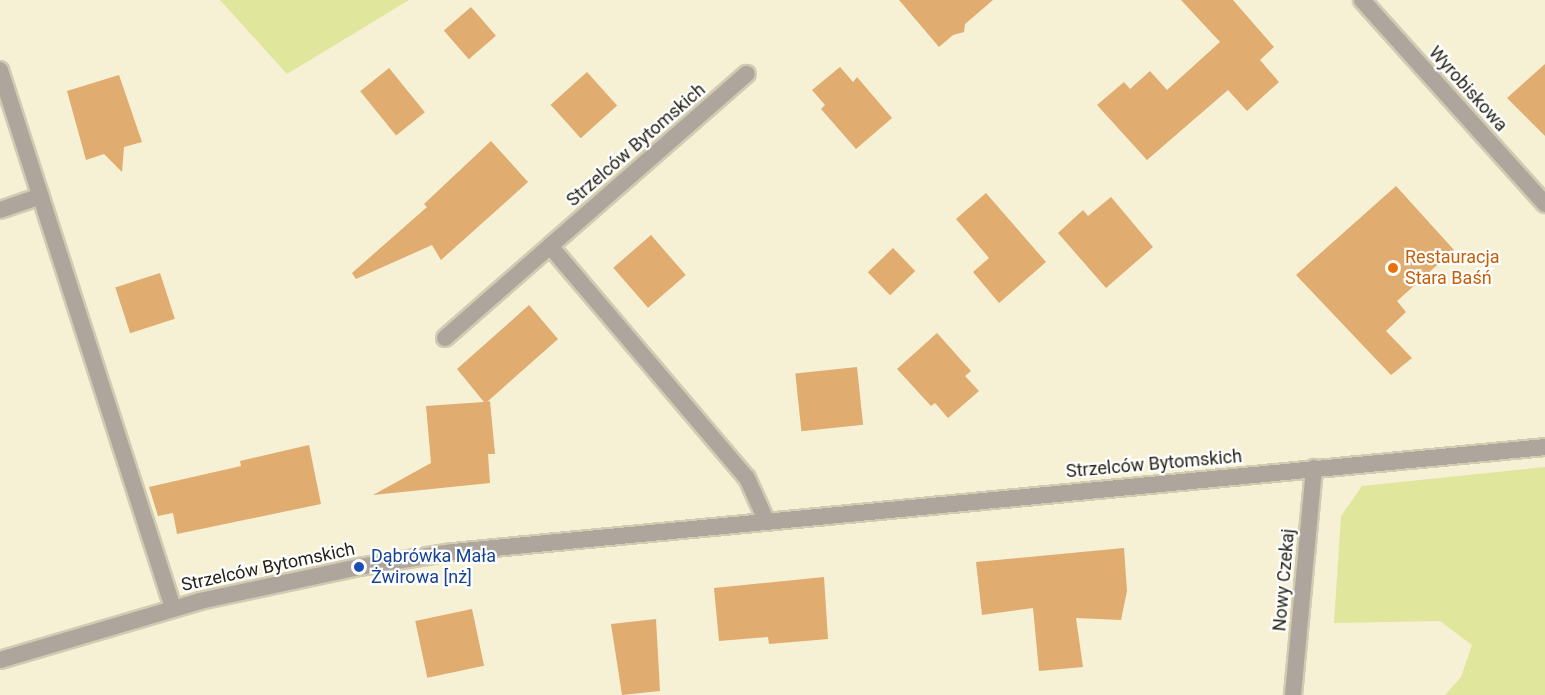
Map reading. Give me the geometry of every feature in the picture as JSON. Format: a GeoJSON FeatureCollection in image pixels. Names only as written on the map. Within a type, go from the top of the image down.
{"type":"FeatureCollection","features":[{"type":"Feature","properties":{"kind":"street","name":"Wyrobiskowa"},"geometry":{"type":"LineString","coordinates":[[1362,0],[1545,204]]}},
{"type":"Feature","properties":{"kind":"street"},"geometry":{"type":"LineString","coordinates":[[0,70],[173,608]]}},
{"type":"Feature","properties":{"kind":"street","name":"Strzelców Bytomskich"},"geometry":{"type":"LineString","coordinates":[[445,338],[747,74]]}},
{"type":"Feature","properties":{"kind":"street"},"geometry":{"type":"LineString","coordinates":[[0,210],[41,196]]}},
{"type":"Feature","properties":{"kind":"street"},"geometry":{"type":"LineString","coordinates":[[550,246],[747,478],[766,520]]}},
{"type":"Feature","properties":{"kind":"street","name":"Strzelców Bytomskich"},"geometry":{"type":"LineString","coordinates":[[0,660],[173,608],[282,583],[443,554],[766,520],[1545,447]]}},
{"type":"Feature","properties":{"kind":"street","name":"Nowy Czekaj"},"geometry":{"type":"LineString","coordinates":[[1293,695],[1314,468]]}},
{"type":"Feature","properties":{"kind":"green space"},"geometry":{"type":"Polygon","coordinates":[[[220,0],[409,0],[287,74],[220,0]]]}},
{"type":"Feature","properties":{"kind":"green space"},"geometry":{"type":"Polygon","coordinates":[[[1545,467],[1545,695],[1445,695],[1461,677],[1472,645],[1440,621],[1334,623],[1341,516],[1362,486],[1545,467]]]}},
{"type":"Feature","properties":{"kind":"building"},"geometry":{"type":"Polygon","coordinates":[[[899,0],[993,0],[965,24],[964,32],[953,35],[939,47],[899,0]]]}},
{"type":"Feature","properties":{"kind":"building"},"geometry":{"type":"Polygon","coordinates":[[[1181,0],[1233,0],[1274,47],[1260,60],[1279,82],[1247,111],[1228,90],[1147,160],[1097,105],[1124,82],[1130,89],[1150,71],[1167,90],[1220,42],[1181,0]]]}},
{"type":"Feature","properties":{"kind":"building"},"geometry":{"type":"Polygon","coordinates":[[[471,7],[496,36],[469,59],[444,31],[471,7]]]}},
{"type":"Feature","properties":{"kind":"building"},"geometry":{"type":"Polygon","coordinates":[[[1545,64],[1545,136],[1507,98],[1545,64]]]}},
{"type":"Feature","properties":{"kind":"building"},"geometry":{"type":"Polygon","coordinates":[[[840,67],[853,82],[857,77],[892,118],[856,149],[821,109],[825,105],[812,90],[840,67]]]}},
{"type":"Feature","properties":{"kind":"building"},"geometry":{"type":"Polygon","coordinates":[[[389,68],[425,112],[396,136],[360,91],[389,68]]]}},
{"type":"Feature","properties":{"kind":"building"},"geometry":{"type":"Polygon","coordinates":[[[587,72],[617,105],[581,138],[551,105],[587,72]]]}},
{"type":"Feature","properties":{"kind":"building"},"geometry":{"type":"Polygon","coordinates":[[[119,75],[142,142],[124,147],[122,172],[104,154],[86,160],[67,91],[119,75]]]}},
{"type":"Feature","properties":{"kind":"building"},"geometry":{"type":"Polygon","coordinates":[[[491,141],[528,182],[441,260],[432,245],[356,279],[352,273],[427,207],[424,204],[491,141]]]}},
{"type":"Feature","properties":{"kind":"building"},"geometry":{"type":"Polygon","coordinates":[[[1396,186],[1454,250],[1397,301],[1406,312],[1386,331],[1412,358],[1391,375],[1296,275],[1396,186]]]}},
{"type":"Feature","properties":{"kind":"building"},"geometry":{"type":"Polygon","coordinates":[[[986,193],[1046,262],[999,303],[973,272],[989,258],[956,219],[986,193]]]}},
{"type":"Feature","properties":{"kind":"building"},"geometry":{"type":"Polygon","coordinates":[[[1111,197],[1153,247],[1106,288],[1058,233],[1083,210],[1088,216],[1111,197]]]}},
{"type":"Feature","properties":{"kind":"building"},"geometry":{"type":"Polygon","coordinates":[[[651,235],[686,275],[648,308],[613,268],[651,235]]]}},
{"type":"Feature","properties":{"kind":"building"},"geometry":{"type":"Polygon","coordinates":[[[893,248],[915,271],[890,295],[868,272],[893,248]]]}},
{"type":"Feature","properties":{"kind":"building"},"geometry":{"type":"Polygon","coordinates":[[[160,273],[175,319],[130,333],[115,288],[160,273]]]}},
{"type":"Feature","properties":{"kind":"building"},"geometry":{"type":"Polygon","coordinates":[[[529,305],[558,339],[487,402],[490,401],[495,454],[488,454],[490,483],[373,495],[431,463],[426,406],[484,402],[457,369],[529,305]]]}},
{"type":"Feature","properties":{"kind":"building"},"geometry":{"type":"Polygon","coordinates":[[[937,333],[971,371],[965,376],[979,391],[948,418],[935,403],[931,406],[897,369],[937,333]]]}},
{"type":"Feature","properties":{"kind":"building"},"geometry":{"type":"Polygon","coordinates":[[[857,367],[863,425],[801,431],[795,373],[857,367]]]}},
{"type":"Feature","properties":{"kind":"building"},"geometry":{"type":"Polygon","coordinates":[[[309,445],[321,504],[177,534],[173,513],[158,516],[149,487],[241,466],[240,461],[309,445]]]}},
{"type":"Feature","properties":{"kind":"building"},"geometry":{"type":"Polygon","coordinates":[[[1124,548],[1127,591],[1121,620],[1076,618],[1083,667],[1039,671],[1033,608],[982,615],[976,562],[1124,548]]]}},
{"type":"Feature","properties":{"kind":"building"},"geometry":{"type":"Polygon","coordinates":[[[824,577],[828,639],[769,644],[768,637],[719,641],[714,588],[824,577]]]}},
{"type":"Feature","properties":{"kind":"building"},"geometry":{"type":"Polygon","coordinates":[[[472,609],[484,666],[427,678],[415,621],[472,609]]]}},
{"type":"Feature","properties":{"kind":"building"},"geometry":{"type":"Polygon","coordinates":[[[656,619],[660,691],[622,695],[611,624],[656,619]]]}},
{"type":"Feature","properties":{"kind":"place","name":"Restauracja Stara Baśń"},"geometry":{"type":"Point","coordinates":[1393,268]}},
{"type":"Feature","properties":{"kind":"place","name":"Dąbrówka Mała Żwirowa [nż]"},"geometry":{"type":"Point","coordinates":[359,567]}}]}
